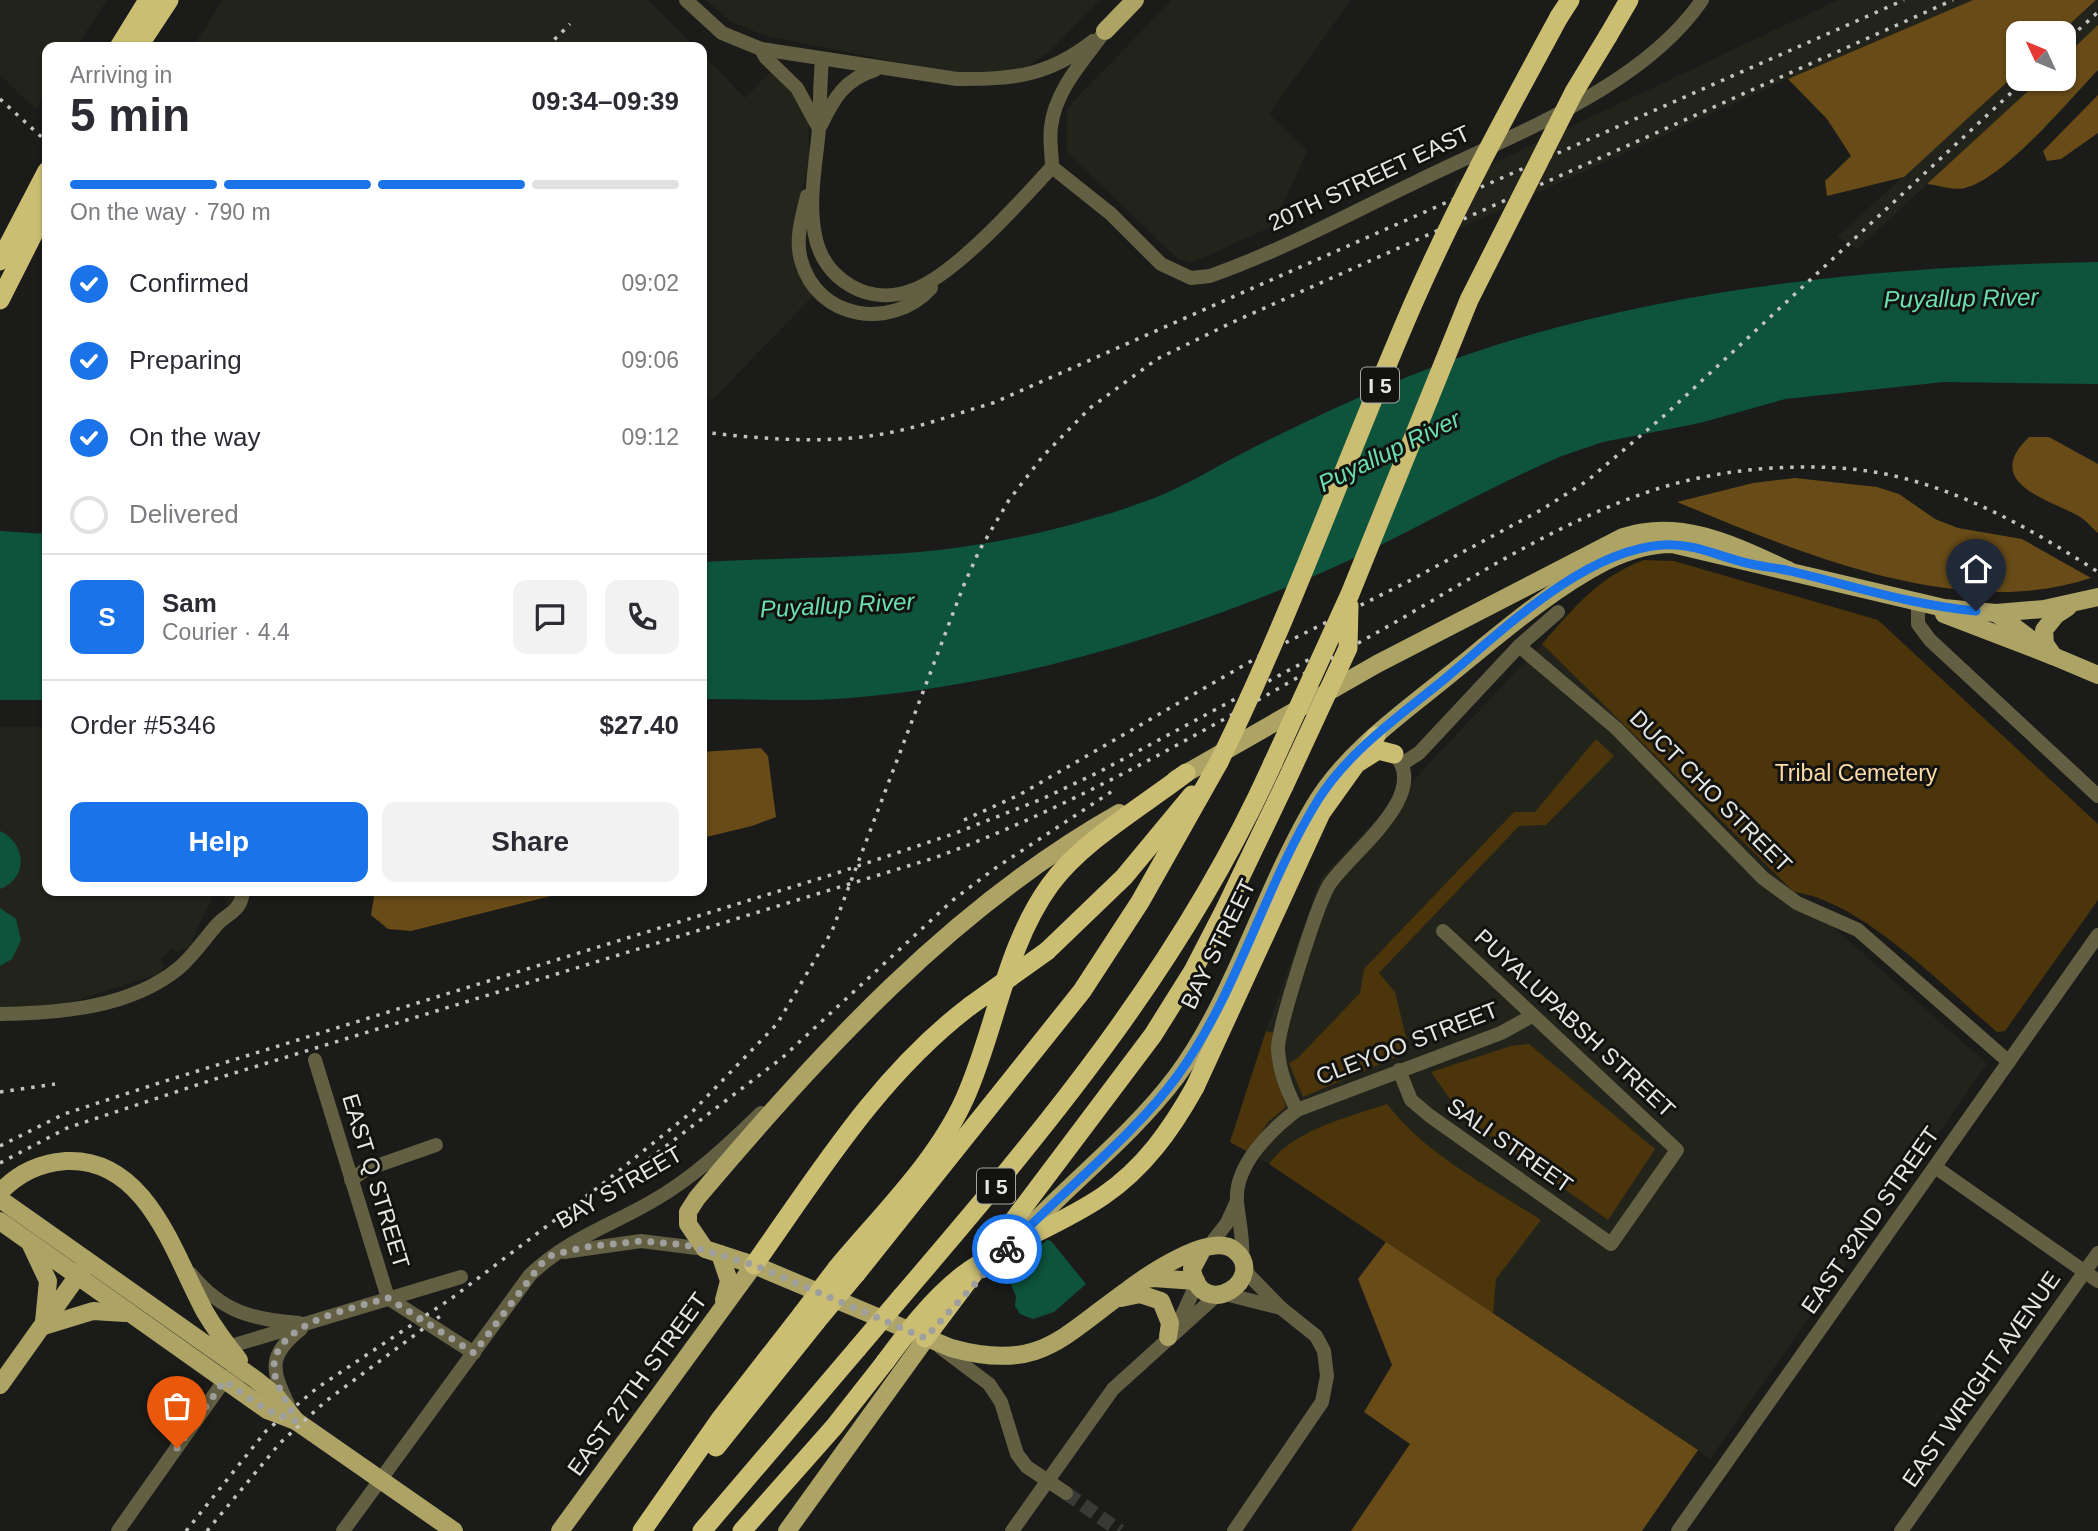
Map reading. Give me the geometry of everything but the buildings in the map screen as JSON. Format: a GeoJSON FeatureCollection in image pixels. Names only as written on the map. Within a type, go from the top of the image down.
{"type":"FeatureCollection","features":[{"type":"Feature","properties":{"kind":"highway"},"geometry":{"type":"LineString","coordinates":[[122,42],[148,0]]}},
{"type":"Feature","properties":{"kind":"highway"},"geometry":{"type":"LineString","coordinates":[[141,42],[169,0]]}},
{"type":"Feature","properties":{"kind":"highway","name":"I 5"},"geometry":{"type":"LineString","coordinates":[[702,1531],[1034,1142],[1128,1017],[1227,861],[1350,594],[1469,300],[1554,129],[1629,0]]}},
{"type":"Feature","properties":{"kind":"highway","name":"I 5"},"geometry":{"type":"LineString","coordinates":[[846,1271],[1033,1055],[1082,991],[1187,822],[1281,632],[1389,362],[1437,253],[1499,127],[1565,8]]}},
{"type":"Feature","properties":{"kind":"highway"},"geometry":{"type":"LineString","coordinates":[[0,261],[42,181]]}},
{"type":"Feature","properties":{"kind":"highway"},"geometry":{"type":"LineString","coordinates":[[0,300],[42,217]]}},
{"type":"Feature","properties":{"kind":"highway"},"geometry":{"type":"LineString","coordinates":[[925,1338],[1107,1100],[1153,1035],[1193,971],[1348,648],[1350,594]]}},
{"type":"Feature","properties":{"kind":"highway"},"geometry":{"type":"LineString","coordinates":[[742,1531],[818,1447],[925,1311],[962,1276],[1083,1208],[1125,1178],[1162,1141],[1195,1087],[1316,823],[1350,769],[1376,736]]}},
{"type":"Feature","properties":{"kind":"highway"},"geometry":{"type":"LineString","coordinates":[[1350,769],[1374,752],[1398,759]]}},
{"type":"Feature","properties":{"kind":"highway"},"geometry":{"type":"LineString","coordinates":[[754,1265],[867,1107],[911,1058],[970,1006],[1046,951],[1105,898],[1219,762]]}},
{"type":"Feature","properties":{"kind":"highway"},"geometry":{"type":"LineString","coordinates":[[645,1531],[721,1418],[809,1318],[846,1271],[926,1161],[960,1108],[1021,938],[1034,909],[1052,882],[1090,846],[1186,773]]}},
{"type":"Feature","properties":{"kind":"main road"},"geometry":{"type":"LineString","coordinates":[[1105,31],[1135,0]]}},
{"type":"Feature","properties":{"kind":"main road","name":"BAY STREET"},"geometry":{"type":"LineString","coordinates":[[1788,570],[1739,548],[1681,530],[1658,529],[1623,537],[1377,664],[1066,844],[1007,885],[937,945],[823,1053],[696,1198],[688,1212],[690,1229],[713,1251],[754,1265],[925,1338],[1024,1231],[1133,1125],[1178,1075],[1219,1001],[1311,811],[1339,772],[1396,719],[1541,601],[1618,556],[1648,547],[1672,544],[1751,564],[1788,570],[1918,604]]}},
{"type":"Feature","properties":{"kind":"main road"},"geometry":{"type":"LineString","coordinates":[[1918,604],[1996,613],[2074,604],[2098,597]]}},
{"type":"Feature","properties":{"kind":"main road"},"geometry":{"type":"LineString","coordinates":[[1918,604],[2098,675]]}},
{"type":"Feature","properties":{"kind":"main road"},"geometry":{"type":"LineString","coordinates":[[2053,656],[2045,644],[2044,630],[2056,615],[2074,604]]}},
{"type":"Feature","properties":{"kind":"main road"},"geometry":{"type":"LineString","coordinates":[[1996,613],[2053,656]]}},
{"type":"Feature","properties":{"kind":"main road"},"geometry":{"type":"LineString","coordinates":[[1396,719],[1389,738],[1398,759]]}},
{"type":"Feature","properties":{"kind":"main road"},"geometry":{"type":"LineString","coordinates":[[0,1192],[18,1176],[43,1165],[72,1161],[115,1172],[140,1193],[175,1252],[222,1349]]}},
{"type":"Feature","properties":{"kind":"main road"},"geometry":{"type":"LineString","coordinates":[[0,1199],[88,1261],[222,1349],[275,1395],[296,1421]]}},
{"type":"Feature","properties":{"kind":"main road"},"geometry":{"type":"LineString","coordinates":[[0,1222],[224,1381],[267,1410],[296,1421],[454,1531]]}},
{"type":"Feature","properties":{"kind":"main road"},"geometry":{"type":"LineString","coordinates":[[24,1239],[48,1281],[44,1325]]}},
{"type":"Feature","properties":{"kind":"main road"},"geometry":{"type":"LineString","coordinates":[[787,1531],[925,1338],[981,1356],[1027,1354],[1064,1339],[1158,1268],[1206,1248],[1217,1244],[1233,1248],[1243,1265],[1238,1284],[1221,1294],[1202,1289],[1196,1282],[1194,1262],[1206,1248]]}},
{"type":"Feature","properties":{"kind":"main road"},"geometry":{"type":"LineString","coordinates":[[713,1251],[729,1281],[721,1310]]}},
{"type":"Feature","properties":{"kind":"main road"},"geometry":{"type":"LineString","coordinates":[[0,1385],[88,1261]]}},
{"type":"Feature","properties":{"kind":"main road","name":"EAST 27TH STREET"},"geometry":{"type":"LineString","coordinates":[[560,1531],[754,1265]]}},
{"type":"Feature","properties":{"kind":"main road"},"geometry":{"type":"LineString","coordinates":[[1140,1281],[1153,1278],[1196,1282]]}},
{"type":"Feature","properties":{"kind":"main road"},"geometry":{"type":"LineString","coordinates":[[1111,1302],[1140,1294],[1156,1298],[1168,1312],[1168,1337]]}},
{"type":"Feature","properties":{"kind":"main road"},"geometry":{"type":"LineString","coordinates":[[44,1325],[93,1311],[130,1315]]}},
{"type":"Feature","properties":{"kind":"street"},"geometry":{"type":"LineString","coordinates":[[686,0],[722,33],[761,49],[957,79],[1005,80],[1046,69],[1071,57],[1105,31]]}},
{"type":"Feature","properties":{"kind":"street","name":"20TH STREET EAST"},"geometry":{"type":"LineString","coordinates":[[1052,167],[1111,215],[1161,264],[1191,278],[1210,276],[1314,231],[1610,84],[1659,49],[1702,0]]}},
{"type":"Feature","properties":{"kind":"street"},"geometry":{"type":"LineString","coordinates":[[822,59],[819,130],[814,168],[799,230],[799,247],[804,270],[825,298],[842,308],[861,314],[890,313],[917,300],[939,275],[1018,204],[1052,167],[1050,132],[1056,106],[1072,76],[1105,31]]}},
{"type":"Feature","properties":{"kind":"street"},"geometry":{"type":"LineString","coordinates":[[761,49],[766,58],[784,73],[803,96],[819,130]]}},
{"type":"Feature","properties":{"kind":"street"},"geometry":{"type":"LineString","coordinates":[[819,130],[835,97],[846,85],[859,75],[880,69]]}},
{"type":"Feature","properties":{"kind":"street"},"geometry":{"type":"LineString","coordinates":[[814,168],[815,238],[822,257],[835,274],[862,291],[883,296],[915,290],[939,275]]}},
{"type":"Feature","properties":{"kind":"street"},"geometry":{"type":"LineString","coordinates":[[1918,604],[1918,624],[1930,640],[2098,796]]}},
{"type":"Feature","properties":{"kind":"street"},"geometry":{"type":"LineString","coordinates":[[1297,1110],[1279,1064],[1278,1045],[1292,992],[1324,895],[1398,803],[1404,786],[1398,759],[1419,753],[1520,646],[1559,612]]}},
{"type":"Feature","properties":{"kind":"street","name":"DUCT CHO STREET"},"geometry":{"type":"LineString","coordinates":[[1520,646],[1616,728],[1763,878],[1797,903],[1858,930],[2009,1062]]}},
{"type":"Feature","properties":{"kind":"street"},"geometry":{"type":"LineString","coordinates":[[0,1014],[49,1013],[86,1006],[140,990],[162,980],[184,964],[218,923],[232,915],[241,896]]}},
{"type":"Feature","properties":{"kind":"street","name":"PUYALUPABSH STREET"},"geometry":{"type":"LineString","coordinates":[[1443,931],[1677,1150],[1611,1244]]}},
{"type":"Feature","properties":{"kind":"street","name":"EAST 32ND STREET"},"geometry":{"type":"LineString","coordinates":[[1678,1531],[2098,935]]}},
{"type":"Feature","properties":{"kind":"street","name":"CLEYOO STREET"},"geometry":{"type":"LineString","coordinates":[[1237,1201],[1241,1178],[1257,1150],[1272,1129],[1297,1110],[1501,1033],[1532,1016]]}},
{"type":"Feature","properties":{"kind":"street","name":"BAY STREET"},"geometry":{"type":"LineString","coordinates":[[552,1255],[652,1202],[687,1179],[734,1139],[823,1053]]}},
{"type":"Feature","properties":{"kind":"street","name":"EAST Q STREET"},"geometry":{"type":"LineString","coordinates":[[315,1060],[388,1298],[474,1353]]}},
{"type":"Feature","properties":{"kind":"street","name":"SALI STREET"},"geometry":{"type":"LineString","coordinates":[[1399,1070],[1411,1100],[1430,1116],[1611,1244]]}},
{"type":"Feature","properties":{"kind":"street"},"geometry":{"type":"LineString","coordinates":[[351,1180],[365,1170],[436,1145]]}},
{"type":"Feature","properties":{"kind":"street"},"geometry":{"type":"LineString","coordinates":[[1935,1167],[2098,1281]]}},
{"type":"Feature","properties":{"kind":"street"},"geometry":{"type":"LineString","coordinates":[[1206,1248],[1227,1223],[1237,1201]]}},
{"type":"Feature","properties":{"kind":"street"},"geometry":{"type":"LineString","coordinates":[[1234,1531],[1322,1402],[1326,1361],[1320,1342],[1306,1325],[1281,1308],[1243,1265],[1244,1241],[1237,1201]]}},
{"type":"Feature","properties":{"kind":"street","name":"BAY STREET"},"geometry":{"type":"LineString","coordinates":[[552,1255],[585,1247],[641,1241],[713,1251]]}},
{"type":"Feature","properties":{"kind":"street"},"geometry":{"type":"LineString","coordinates":[[175,1252],[204,1290],[223,1305],[267,1319],[307,1324]]}},
{"type":"Feature","properties":{"kind":"street","name":"EAST WRIGHT AVENUE"},"geometry":{"type":"LineString","coordinates":[[1901,1531],[2098,1253]]}},
{"type":"Feature","properties":{"kind":"street"},"geometry":{"type":"LineString","coordinates":[[343,1531],[530,1275],[552,1255]]}},
{"type":"Feature","properties":{"kind":"street"},"geometry":{"type":"LineString","coordinates":[[222,1349],[461,1277]]}},
{"type":"Feature","properties":{"kind":"street"},"geometry":{"type":"LineString","coordinates":[[1168,1337],[1188,1306],[1196,1282]]}},
{"type":"Feature","properties":{"kind":"street"},"geometry":{"type":"LineString","coordinates":[[1012,1531],[1043,1476],[1113,1389],[1168,1337],[1221,1294],[1281,1308]]}},
{"type":"Feature","properties":{"kind":"street"},"geometry":{"type":"LineString","coordinates":[[296,1421],[276,1377],[275,1362],[285,1342],[307,1324]]}},
{"type":"Feature","properties":{"kind":"street"},"geometry":{"type":"LineString","coordinates":[[925,1338],[989,1384],[1001,1402],[1015,1442],[1024,1449],[1043,1476],[1066,1493]]}},
{"type":"Feature","properties":{"kind":"street"},"geometry":{"type":"LineString","coordinates":[[118,1531],[224,1381],[236,1373],[255,1379]]}},
{"type":"Feature","properties":{"kind":"shaded area"},"geometry":{"type":"Polygon","coordinates":[[[0,0],[107,0],[79,42],[42,42],[42,100],[36,109],[0,75],[0,0]]]}},
{"type":"Feature","properties":{"kind":"shaded area"},"geometry":{"type":"Polygon","coordinates":[[[223,0],[648,0],[690,42],[196,42],[223,0]]]}},
{"type":"Feature","properties":{"kind":"shaded area"},"geometry":{"type":"Polygon","coordinates":[[[706,0],[1099,0],[1049,52],[1028,66],[1017,71],[959,74],[766,36],[732,22],[706,0]]]}},
{"type":"Feature","properties":{"kind":"shaded area"},"geometry":{"type":"Polygon","coordinates":[[[1172,0],[1351,0],[1269,114],[1307,151],[1273,226],[1191,263],[1177,258],[1067,152],[1067,108],[1172,0]]]}},
{"type":"Feature","properties":{"kind":"shaded area"},"geometry":{"type":"Polygon","coordinates":[[[1838,0],[1973,0],[1788,79],[1451,232],[1456,181],[1838,0]]]}},
{"type":"Feature","properties":{"kind":"shaded area"},"geometry":{"type":"Polygon","coordinates":[[[1973,0],[2096,0],[2073,21],[2006,21],[2006,83],[1904,177],[1827,196],[1825,181],[1851,156],[1827,119],[1788,79],[1973,0]]]}},
{"type":"Feature","properties":{"kind":"shaded area"},"geometry":{"type":"Polygon","coordinates":[[[2098,0],[2098,25],[2076,46],[2076,21],[2074,21],[2098,0]]]}},
{"type":"Feature","properties":{"kind":"shaded area"},"geometry":{"type":"Polygon","coordinates":[[[2098,25],[2098,70],[2017,155],[1981,182],[1965,188],[1927,184],[2028,91],[2076,91],[2076,46],[2098,25]]]}},
{"type":"Feature","properties":{"kind":"shaded area"},"geometry":{"type":"Polygon","coordinates":[[[707,59],[745,98],[773,69],[789,84],[808,122],[809,159],[794,233],[815,294],[712,400],[707,398],[707,59]]]}},
{"type":"Feature","properties":{"kind":"shaded area"},"geometry":{"type":"Polygon","coordinates":[[[2006,83],[2006,91],[2028,91],[1857,249],[1837,237],[2006,83]]]}},
{"type":"Feature","properties":{"kind":"shaded area"},"geometry":{"type":"Polygon","coordinates":[[[2098,95],[2098,133],[2061,159],[2047,161],[2043,151],[2098,95]]]}},
{"type":"Feature","properties":{"kind":"shaded area"},"geometry":{"type":"Polygon","coordinates":[[[2029,437],[2049,437],[2098,464],[2098,533],[2080,517],[2024,487],[2015,477],[2012,466],[2016,453],[2029,437]]]}},
{"type":"Feature","properties":{"kind":"shaded area"},"geometry":{"type":"Polygon","coordinates":[[[1795,478],[1877,487],[1899,494],[1935,519],[1958,528],[2022,539],[2091,578],[2040,589],[1988,592],[1934,586],[1826,560],[1677,502],[1753,483],[1795,478]]]}},
{"type":"Feature","properties":{"kind":"shaded area"},"geometry":{"type":"Polygon","coordinates":[[[1542,644],[1794,892],[1987,1064],[1710,1459],[1269,1164],[1230,1142],[1261,1045],[1321,878],[1542,644]]]}},
{"type":"Feature","properties":{"kind":"shaded area"},"geometry":{"type":"Polygon","coordinates":[[[0,727],[42,727],[42,896],[213,896],[189,947],[177,952],[172,948],[161,959],[164,967],[159,974],[51,1008],[0,1008],[0,727]]]}},
{"type":"Feature","properties":{"kind":"shaded area"},"geometry":{"type":"Polygon","coordinates":[[[761,748],[768,756],[776,817],[707,837],[707,752],[761,748]]]}},
{"type":"Feature","properties":{"kind":"shaded area"},"geometry":{"type":"Polygon","coordinates":[[[221,896],[235,896],[231,907],[226,905],[228,899],[221,896]]]}},
{"type":"Feature","properties":{"kind":"shaded area"},"geometry":{"type":"Polygon","coordinates":[[[374,896],[551,896],[411,931],[388,929],[371,915],[374,896]]]}},
{"type":"Feature","properties":{"kind":"shaded area"},"geometry":{"type":"Polygon","coordinates":[[[1386,1242],[1698,1450],[1642,1531],[1351,1531],[1410,1444],[1364,1412],[1392,1365],[1358,1279],[1386,1242]]]}},
{"type":"Feature","properties":{"kind":"green space","name":"Tribal Cemetery"},"geometry":{"type":"Polygon","coordinates":[[[1644,560],[1674,561],[1878,620],[2098,824],[2098,900],[2005,1031],[1997,1032],[1901,948],[1874,928],[1847,911],[1820,899],[1794,892],[1542,644],[1576,606],[1600,585],[1613,575],[1644,560]]]}},
{"type":"Feature","properties":{"kind":"green space"},"geometry":{"type":"Polygon","coordinates":[[[1596,739],[1614,756],[1546,825],[1519,826],[1379,973],[1395,992],[1409,1049],[1406,1053],[1303,1097],[1289,1063],[1298,1058],[1360,993],[1364,969],[1514,812],[1535,812],[1596,739]]]}},
{"type":"Feature","properties":{"kind":"green space"},"geometry":{"type":"Polygon","coordinates":[[[1266,1031],[1274,1033],[1272,1062],[1286,1107],[1268,1122],[1248,1152],[1230,1142],[1266,1031]]]}},
{"type":"Feature","properties":{"kind":"green space"},"geometry":{"type":"Polygon","coordinates":[[[1529,1044],[1655,1149],[1608,1220],[1462,1116],[1431,1072],[1511,1046],[1529,1044]]]}},
{"type":"Feature","properties":{"kind":"green space"},"geometry":{"type":"Polygon","coordinates":[[[1387,1104],[1402,1122],[1438,1154],[1541,1220],[1496,1279],[1493,1314],[1269,1164],[1279,1152],[1307,1134],[1387,1104]]]}},
{"type":"Feature","properties":{"kind":"water","name":"Puyallup River"},"geometry":{"type":"Polygon","coordinates":[[[2098,262],[2098,384],[1944,382],[1785,399],[1700,423],[1603,442],[1562,456],[1314,576],[1202,619],[1087,655],[1028,670],[910,692],[832,699],[707,699],[707,562],[919,552],[978,545],[1067,526],[1164,494],[1304,423],[1431,368],[1496,345],[1569,324],[1718,293],[1794,282],[2022,264],[2098,262]]]}},
{"type":"Feature","properties":{"kind":"water"},"geometry":{"type":"Polygon","coordinates":[[[0,531],[42,534],[42,700],[0,700],[0,531]]]}},
{"type":"Feature","properties":{"kind":"water"},"geometry":{"type":"Polygon","coordinates":[[[0,831],[9,836],[15,844],[21,860],[16,877],[0,889],[0,831]]]}},
{"type":"Feature","properties":{"kind":"water"},"geometry":{"type":"Polygon","coordinates":[[[0,908],[16,919],[21,940],[12,959],[0,966],[0,908]]]}},
{"type":"Feature","properties":{"kind":"water"},"geometry":{"type":"Polygon","coordinates":[[[1047,1240],[1051,1241],[1086,1284],[1054,1312],[1033,1319],[1020,1314],[1015,1306],[1016,1296],[1011,1285],[1033,1252],[1047,1240]]]}},
{"type":"Feature","properties":{"kind":"tunnel"},"geometry":{"type":"LineString","coordinates":[[1066,1493],[1120,1531]]}},
{"type":"Feature","properties":{"kind":"railway"},"geometry":{"type":"LineString","coordinates":[[707,432],[806,440],[859,437],[910,428],[993,403],[1904,0]]}},
{"type":"Feature","properties":{"kind":"railway"},"geometry":{"type":"LineString","coordinates":[[186,1531],[266,1431],[317,1388],[452,1298],[605,1182],[693,1111],[777,1024],[832,931],[979,551],[1009,500],[1043,456],[1090,408],[1157,359],[1231,323],[1953,0]]}},
{"type":"Feature","properties":{"kind":"railway"},"geometry":{"type":"LineString","coordinates":[[2076,32],[2098,12]]}},
{"type":"Feature","properties":{"kind":"railway"},"geometry":{"type":"LineString","coordinates":[[552,42],[570,24]]}},
{"type":"Feature","properties":{"kind":"railway"},"geometry":{"type":"LineString","coordinates":[[964,820],[1019,795],[1267,652],[1407,582],[1541,510],[1587,481],[1665,415],[2013,91]]}},
{"type":"Feature","properties":{"kind":"railway"},"geometry":{"type":"LineString","coordinates":[[0,99],[42,137]]}},
{"type":"Feature","properties":{"kind":"railway"},"geometry":{"type":"LineString","coordinates":[[0,1163],[67,1128],[215,1079],[934,858],[991,836],[1156,756],[1537,541],[1606,508],[1665,486],[1738,471],[1789,467],[1873,472],[1908,479],[1975,503],[2038,535],[2098,572]]}},
{"type":"Feature","properties":{"kind":"railway"},"geometry":{"type":"LineString","coordinates":[[0,1146],[64,1114],[834,874],[953,834],[1042,799],[1099,772],[1321,653]]}},
{"type":"Feature","properties":{"kind":"railway"},"geometry":{"type":"LineString","coordinates":[[649,1159],[782,1058],[953,900],[994,869],[1117,788]]}},
{"type":"Feature","properties":{"kind":"railway"},"geometry":{"type":"LineString","coordinates":[[0,1092],[55,1084]]}},
{"type":"Feature","properties":{"kind":"railway"},"geometry":{"type":"LineString","coordinates":[[207,1531],[280,1443],[326,1401],[443,1314]]}},
{"type":"Feature","properties":{"kind":"way so far"},"geometry":{"type":"LineString","coordinates":[[177,1448],[224,1381],[267,1410],[296,1421],[274,1369],[280,1348],[307,1324],[388,1298],[474,1353],[530,1275],[541,1264],[552,1255],[585,1247],[655,1241],[705,1249],[754,1265],[925,1338],[1007,1249]]}},
{"type":"Feature","properties":{"kind":"route"},"geometry":{"type":"LineString","coordinates":[[1007,1249],[1133,1125],[1178,1075],[1219,1001],[1311,811],[1333,779],[1351,758],[1396,719],[1550,594],[1618,556],[1633,550],[1672,544],[1751,564],[1788,570],[1918,604],[1976,611]]}}]}
